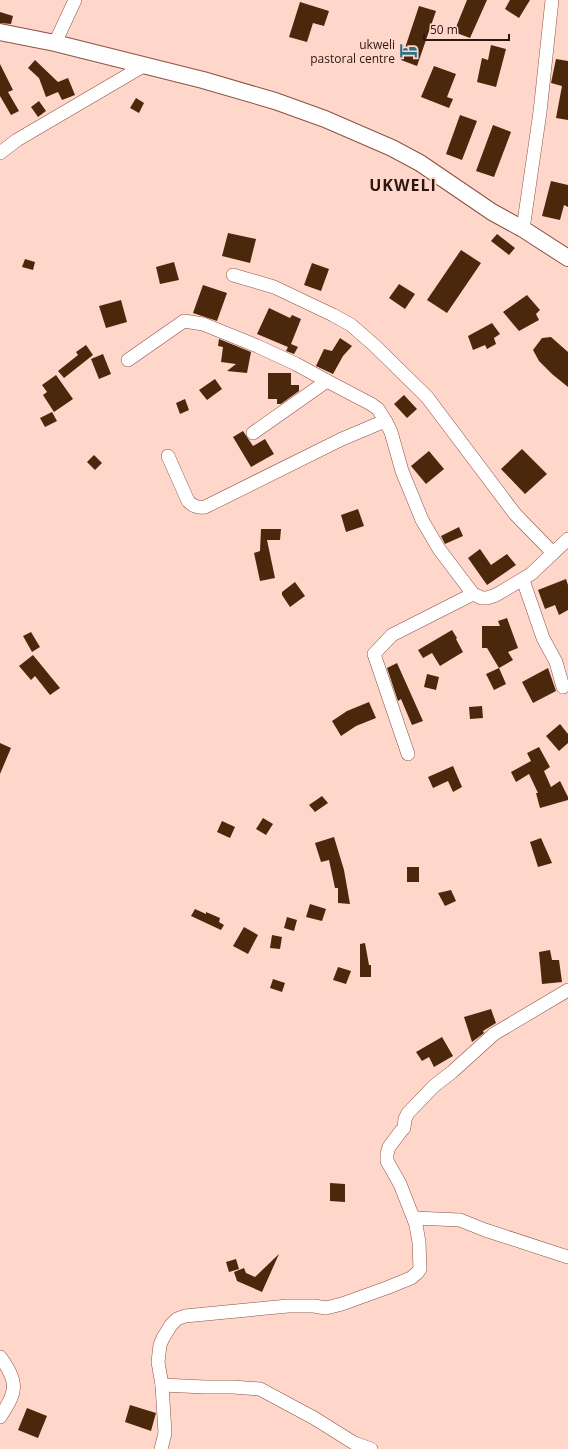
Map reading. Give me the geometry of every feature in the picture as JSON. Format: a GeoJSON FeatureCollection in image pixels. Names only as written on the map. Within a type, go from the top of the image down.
{"type":"FeatureCollection","features":[{"type":"Feature","properties":{"kind":"street"},"geometry":{"type":"LineString","coordinates":[[55,43],[75,0]]}},
{"type":"Feature","properties":{"kind":"street"},"geometry":{"type":"LineString","coordinates":[[524,229],[540,112],[552,0]]}},
{"type":"Feature","properties":{"kind":"street"},"geometry":{"type":"LineString","coordinates":[[0,32],[55,43],[145,65],[275,101],[360,134],[392,148],[420,163],[492,212],[524,229],[568,258]]}},
{"type":"Feature","properties":{"kind":"street"},"geometry":{"type":"LineString","coordinates":[[0,153],[17,140],[145,65]]}},
{"type":"Feature","properties":{"kind":"street"},"geometry":{"type":"LineString","coordinates":[[233,275],[274,287],[312,304],[343,320],[362,335],[427,397],[515,514],[552,553]]}},
{"type":"Feature","properties":{"kind":"street"},"geometry":{"type":"LineString","coordinates":[[128,360],[176,325],[184,321],[190,321],[203,324],[257,346],[296,364],[326,382],[371,404],[378,409],[391,432],[402,471],[422,520],[439,549],[473,594],[482,598],[487,598],[523,580],[537,570],[568,538]]}},
{"type":"Feature","properties":{"kind":"street"},"geometry":{"type":"LineString","coordinates":[[253,433],[326,382]]}},
{"type":"Feature","properties":{"kind":"street"},"geometry":{"type":"LineString","coordinates":[[168,456],[188,501],[198,508],[205,507],[342,439],[380,423],[386,422]]}},
{"type":"Feature","properties":{"kind":"street"},"geometry":{"type":"LineString","coordinates":[[523,580],[543,638],[556,662],[563,687]]}},
{"type":"Feature","properties":{"kind":"street"},"geometry":{"type":"LineString","coordinates":[[408,754],[374,654],[392,635],[473,594]]}},
{"type":"Feature","properties":{"kind":"street"},"geometry":{"type":"LineString","coordinates":[[161,1449],[166,1433],[162,1385],[158,1362],[160,1345],[171,1325],[177,1319],[185,1316],[218,1312],[288,1306],[314,1306],[326,1308],[342,1304],[411,1278],[420,1269],[419,1242],[414,1218],[400,1184],[387,1160],[389,1147],[404,1128],[405,1119],[408,1113],[434,1086],[452,1072],[494,1034],[568,990]]}},
{"type":"Feature","properties":{"kind":"street"},"geometry":{"type":"LineString","coordinates":[[414,1218],[460,1220],[485,1230],[568,1257]]}},
{"type":"Feature","properties":{"kind":"street"},"geometry":{"type":"LineString","coordinates":[[0,1357],[9,1370],[15,1388],[8,1405],[0,1417]]}},
{"type":"Feature","properties":{"kind":"street"},"geometry":{"type":"LineString","coordinates":[[162,1385],[260,1389],[314,1418],[354,1443],[371,1449]]}},
{"type":"Feature","properties":{"kind":"building"},"geometry":{"type":"Polygon","coordinates":[[[467,0],[487,0],[470,38],[454,32],[467,0]]]}},
{"type":"Feature","properties":{"kind":"building"},"geometry":{"type":"Polygon","coordinates":[[[510,0],[530,0],[519,18],[505,9],[510,0]]]}},
{"type":"Feature","properties":{"kind":"building"},"geometry":{"type":"Polygon","coordinates":[[[300,2],[329,11],[324,26],[313,23],[307,42],[289,37],[300,2]]]}},
{"type":"Feature","properties":{"kind":"building"},"geometry":{"type":"Polygon","coordinates":[[[419,6],[436,11],[417,66],[401,60],[419,6]]]}},
{"type":"Feature","properties":{"kind":"building"},"geometry":{"type":"Polygon","coordinates":[[[0,12],[13,16],[11,24],[0,23],[0,12]]]}},
{"type":"Feature","properties":{"kind":"building"},"geometry":{"type":"Polygon","coordinates":[[[491,45],[506,49],[496,87],[477,82],[482,58],[488,60],[491,45]]]}},
{"type":"Feature","properties":{"kind":"building"},"geometry":{"type":"Polygon","coordinates":[[[556,59],[568,61],[568,120],[556,118],[562,86],[551,83],[556,59]]]}},
{"type":"Feature","properties":{"kind":"building"},"geometry":{"type":"Polygon","coordinates":[[[35,60],[58,82],[68,78],[75,95],[62,100],[58,92],[46,97],[39,78],[28,68],[35,60]]]}},
{"type":"Feature","properties":{"kind":"building"},"geometry":{"type":"Polygon","coordinates":[[[0,64],[13,90],[8,92],[19,111],[11,115],[0,96],[0,64]]]}},
{"type":"Feature","properties":{"kind":"building"},"geometry":{"type":"Polygon","coordinates":[[[434,66],[456,74],[447,97],[453,99],[449,108],[421,97],[434,66]]]}},
{"type":"Feature","properties":{"kind":"building"},"geometry":{"type":"Polygon","coordinates":[[[136,98],[144,103],[139,113],[130,108],[136,98]]]}},
{"type":"Feature","properties":{"kind":"building"},"geometry":{"type":"Polygon","coordinates":[[[39,101],[46,111],[38,117],[31,107],[39,101]]]}},
{"type":"Feature","properties":{"kind":"building"},"geometry":{"type":"Polygon","coordinates":[[[460,115],[477,121],[462,160],[446,154],[460,115]]]}},
{"type":"Feature","properties":{"kind":"building"},"geometry":{"type":"Polygon","coordinates":[[[493,125],[511,132],[494,177],[476,171],[493,125]]]}},
{"type":"Feature","properties":{"kind":"building"},"geometry":{"type":"Polygon","coordinates":[[[551,181],[568,185],[568,207],[564,205],[560,220],[542,216],[551,181]]]}},
{"type":"Feature","properties":{"kind":"building"},"geometry":{"type":"Polygon","coordinates":[[[228,233],[256,239],[250,263],[222,256],[228,233]]]}},
{"type":"Feature","properties":{"kind":"building"},"geometry":{"type":"Polygon","coordinates":[[[497,234],[515,248],[509,255],[491,241],[497,234]]]}},
{"type":"Feature","properties":{"kind":"building"},"geometry":{"type":"Polygon","coordinates":[[[461,250],[481,263],[447,313],[427,300],[461,250]]]}},
{"type":"Feature","properties":{"kind":"building"},"geometry":{"type":"Polygon","coordinates":[[[25,259],[35,262],[33,270],[22,267],[25,259]]]}},
{"type":"Feature","properties":{"kind":"building"},"geometry":{"type":"Polygon","coordinates":[[[174,262],[179,280],[160,284],[156,267],[174,262]]]}},
{"type":"Feature","properties":{"kind":"building"},"geometry":{"type":"Polygon","coordinates":[[[312,263],[329,269],[321,291],[304,285],[312,263]]]}},
{"type":"Feature","properties":{"kind":"building"},"geometry":{"type":"Polygon","coordinates":[[[399,284],[415,294],[405,309],[389,298],[399,284]]]}},
{"type":"Feature","properties":{"kind":"building"},"geometry":{"type":"Polygon","coordinates":[[[203,285],[227,293],[217,321],[193,313],[203,285]]]}},
{"type":"Feature","properties":{"kind":"building"},"geometry":{"type":"Polygon","coordinates":[[[527,295],[540,310],[536,314],[539,320],[519,331],[503,312],[527,295]]]}},
{"type":"Feature","properties":{"kind":"building"},"geometry":{"type":"Polygon","coordinates":[[[121,300],[127,322],[106,328],[99,306],[121,300]]]}},
{"type":"Feature","properties":{"kind":"building"},"geometry":{"type":"Polygon","coordinates":[[[269,308],[290,318],[292,315],[301,319],[291,344],[298,347],[294,354],[286,351],[288,347],[257,334],[269,308]]]}},
{"type":"Feature","properties":{"kind":"building"},"geometry":{"type":"Polygon","coordinates":[[[492,323],[500,334],[494,338],[496,344],[487,349],[485,345],[473,350],[468,336],[492,323]]]}},
{"type":"Feature","properties":{"kind":"building"},"geometry":{"type":"Polygon","coordinates":[[[551,337],[568,352],[568,387],[539,361],[533,350],[542,338],[551,337]]]}},
{"type":"Feature","properties":{"kind":"building"},"geometry":{"type":"Polygon","coordinates":[[[340,338],[352,346],[343,356],[333,374],[316,366],[324,349],[332,351],[340,338]]]}},
{"type":"Feature","properties":{"kind":"building"},"geometry":{"type":"Polygon","coordinates":[[[219,339],[251,352],[247,373],[227,371],[236,364],[221,362],[223,347],[218,346],[219,339]]]}},
{"type":"Feature","properties":{"kind":"building"},"geometry":{"type":"Polygon","coordinates":[[[86,345],[93,355],[64,378],[58,371],[78,355],[76,352],[86,345]]]}},
{"type":"Feature","properties":{"kind":"building"},"geometry":{"type":"Polygon","coordinates":[[[103,354],[111,374],[99,379],[91,359],[103,354]]]}},
{"type":"Feature","properties":{"kind":"building"},"geometry":{"type":"Polygon","coordinates":[[[268,373],[291,373],[291,385],[299,385],[299,391],[281,404],[277,404],[277,399],[268,399],[268,373]]]}},
{"type":"Feature","properties":{"kind":"building"},"geometry":{"type":"Polygon","coordinates":[[[56,375],[73,399],[54,412],[43,395],[47,392],[42,385],[56,375]]]}},
{"type":"Feature","properties":{"kind":"building"},"geometry":{"type":"Polygon","coordinates":[[[215,379],[222,389],[207,400],[199,390],[215,379]]]}},
{"type":"Feature","properties":{"kind":"building"},"geometry":{"type":"Polygon","coordinates":[[[404,395],[417,409],[407,418],[394,404],[404,395]]]}},
{"type":"Feature","properties":{"kind":"building"},"geometry":{"type":"Polygon","coordinates":[[[185,399],[189,410],[180,414],[176,403],[185,399]]]}},
{"type":"Feature","properties":{"kind":"building"},"geometry":{"type":"Polygon","coordinates":[[[52,412],[57,421],[45,427],[40,418],[52,412]]]}},
{"type":"Feature","properties":{"kind":"building"},"geometry":{"type":"Polygon","coordinates":[[[243,431],[253,446],[265,439],[274,454],[251,467],[233,437],[243,431]]]}},
{"type":"Feature","properties":{"kind":"building"},"geometry":{"type":"Polygon","coordinates":[[[522,449],[547,474],[525,494],[501,469],[522,449]]]}},
{"type":"Feature","properties":{"kind":"building"},"geometry":{"type":"Polygon","coordinates":[[[429,451],[444,469],[426,484],[411,466],[429,451]]]}},
{"type":"Feature","properties":{"kind":"building"},"geometry":{"type":"Polygon","coordinates":[[[94,455],[102,463],[95,470],[87,462],[94,455]]]}},
{"type":"Feature","properties":{"kind":"building"},"geometry":{"type":"Polygon","coordinates":[[[358,509],[364,526],[346,532],[341,515],[358,509]]]}},
{"type":"Feature","properties":{"kind":"building"},"geometry":{"type":"Polygon","coordinates":[[[459,527],[463,536],[445,544],[441,536],[459,527]]]}},
{"type":"Feature","properties":{"kind":"building"},"geometry":{"type":"Polygon","coordinates":[[[261,529],[281,529],[280,540],[267,540],[275,578],[260,581],[254,553],[260,551],[261,529]]]}},
{"type":"Feature","properties":{"kind":"building"},"geometry":{"type":"Polygon","coordinates":[[[480,549],[491,565],[507,554],[516,565],[487,585],[468,558],[480,549]]]}},
{"type":"Feature","properties":{"kind":"building"},"geometry":{"type":"Polygon","coordinates":[[[566,579],[568,585],[568,610],[559,615],[555,605],[545,609],[538,590],[566,579]]]}},
{"type":"Feature","properties":{"kind":"building"},"geometry":{"type":"Polygon","coordinates":[[[295,582],[305,596],[290,607],[282,595],[282,592],[295,582]]]}},
{"type":"Feature","properties":{"kind":"building"},"geometry":{"type":"Polygon","coordinates":[[[507,618],[518,648],[508,652],[513,660],[499,668],[487,648],[482,648],[482,626],[500,626],[498,621],[507,618]]]}},
{"type":"Feature","properties":{"kind":"building"},"geometry":{"type":"Polygon","coordinates":[[[452,630],[463,652],[440,666],[432,653],[423,658],[418,650],[452,630]]]}},
{"type":"Feature","properties":{"kind":"building"},"geometry":{"type":"Polygon","coordinates":[[[31,632],[40,647],[32,652],[23,636],[31,632]]]}},
{"type":"Feature","properties":{"kind":"building"},"geometry":{"type":"Polygon","coordinates":[[[33,655],[60,688],[50,695],[35,676],[31,680],[19,666],[33,655]]]}},
{"type":"Feature","properties":{"kind":"building"},"geometry":{"type":"Polygon","coordinates":[[[397,663],[423,721],[412,725],[401,699],[398,701],[387,668],[397,663]]]}},
{"type":"Feature","properties":{"kind":"building"},"geometry":{"type":"Polygon","coordinates":[[[499,668],[506,684],[494,690],[486,674],[499,668]]]}},
{"type":"Feature","properties":{"kind":"building"},"geometry":{"type":"Polygon","coordinates":[[[548,668],[556,691],[533,703],[522,682],[548,668]]]}},
{"type":"Feature","properties":{"kind":"building"},"geometry":{"type":"Polygon","coordinates":[[[427,674],[439,677],[436,690],[424,687],[427,674]]]}},
{"type":"Feature","properties":{"kind":"building"},"geometry":{"type":"Polygon","coordinates":[[[369,702],[376,718],[356,726],[341,736],[332,721],[347,711],[369,702]]]}},
{"type":"Feature","properties":{"kind":"building"},"geometry":{"type":"Polygon","coordinates":[[[482,706],[483,718],[470,719],[469,707],[482,706]]]}},
{"type":"Feature","properties":{"kind":"building"},"geometry":{"type":"Polygon","coordinates":[[[560,724],[568,734],[568,743],[559,751],[546,736],[560,724]]]}},
{"type":"Feature","properties":{"kind":"building"},"geometry":{"type":"Polygon","coordinates":[[[0,743],[11,748],[0,774],[0,743]]]}},
{"type":"Feature","properties":{"kind":"building"},"geometry":{"type":"Polygon","coordinates":[[[539,747],[550,767],[544,771],[551,787],[560,781],[568,797],[568,800],[540,808],[536,793],[538,793],[529,774],[516,782],[511,772],[531,761],[527,753],[539,747]]]}},
{"type":"Feature","properties":{"kind":"building"},"geometry":{"type":"Polygon","coordinates":[[[453,766],[462,787],[453,792],[448,781],[433,788],[428,777],[453,766]]]}},
{"type":"Feature","properties":{"kind":"building"},"geometry":{"type":"Polygon","coordinates":[[[322,796],[328,803],[315,812],[309,805],[322,796]]]}},
{"type":"Feature","properties":{"kind":"building"},"geometry":{"type":"Polygon","coordinates":[[[263,818],[273,824],[266,835],[256,829],[263,818]]]}},
{"type":"Feature","properties":{"kind":"building"},"geometry":{"type":"Polygon","coordinates":[[[222,821],[235,827],[230,838],[217,832],[222,821]]]}},
{"type":"Feature","properties":{"kind":"building"},"geometry":{"type":"Polygon","coordinates":[[[334,837],[344,870],[350,904],[338,903],[338,888],[335,888],[329,860],[321,862],[315,843],[334,837]]]}},
{"type":"Feature","properties":{"kind":"building"},"geometry":{"type":"Polygon","coordinates":[[[541,838],[552,863],[538,867],[530,842],[541,838]]]}},
{"type":"Feature","properties":{"kind":"building"},"geometry":{"type":"Polygon","coordinates":[[[407,867],[419,867],[419,882],[407,882],[407,867]]]}},
{"type":"Feature","properties":{"kind":"building"},"geometry":{"type":"Polygon","coordinates":[[[451,890],[456,901],[445,906],[438,893],[451,890]]]}},
{"type":"Feature","properties":{"kind":"building"},"geometry":{"type":"Polygon","coordinates":[[[310,904],[326,909],[322,921],[306,917],[310,904]]]}},
{"type":"Feature","properties":{"kind":"building"},"geometry":{"type":"Polygon","coordinates":[[[195,909],[220,918],[219,922],[224,925],[221,930],[191,916],[195,909]]]}},
{"type":"Feature","properties":{"kind":"building"},"geometry":{"type":"Polygon","coordinates":[[[287,917],[297,920],[294,931],[284,928],[287,917]]]}},
{"type":"Feature","properties":{"kind":"building"},"geometry":{"type":"Polygon","coordinates":[[[244,927],[258,935],[248,954],[233,946],[244,927]]]}},
{"type":"Feature","properties":{"kind":"building"},"geometry":{"type":"Polygon","coordinates":[[[272,935],[282,937],[280,949],[270,948],[272,935]]]}},
{"type":"Feature","properties":{"kind":"building"},"geometry":{"type":"Polygon","coordinates":[[[365,943],[369,965],[371,965],[371,977],[360,977],[360,944],[365,943]]]}},
{"type":"Feature","properties":{"kind":"building"},"geometry":{"type":"Polygon","coordinates":[[[550,950],[552,960],[559,960],[562,982],[542,984],[539,952],[550,950]]]}},
{"type":"Feature","properties":{"kind":"building"},"geometry":{"type":"Polygon","coordinates":[[[338,967],[351,971],[346,984],[333,980],[338,967]]]}},
{"type":"Feature","properties":{"kind":"building"},"geometry":{"type":"Polygon","coordinates":[[[273,979],[285,983],[282,992],[270,988],[273,979]]]}},
{"type":"Feature","properties":{"kind":"building"},"geometry":{"type":"Polygon","coordinates":[[[491,1009],[496,1023],[483,1031],[484,1033],[472,1042],[464,1017],[491,1009]]]}},
{"type":"Feature","properties":{"kind":"building"},"geometry":{"type":"Polygon","coordinates":[[[442,1037],[453,1056],[434,1067],[429,1057],[422,1061],[416,1052],[442,1037]]]}},
{"type":"Feature","properties":{"kind":"building"},"geometry":{"type":"Polygon","coordinates":[[[330,1183],[345,1184],[345,1202],[330,1201],[330,1183]]]}},
{"type":"Feature","properties":{"kind":"building"},"geometry":{"type":"Polygon","coordinates":[[[279,1254],[262,1292],[237,1281],[234,1272],[244,1268],[246,1273],[255,1277],[279,1254]]]}},
{"type":"Feature","properties":{"kind":"building"},"geometry":{"type":"Polygon","coordinates":[[[236,1259],[239,1269],[229,1272],[226,1262],[236,1259]]]}},
{"type":"Feature","properties":{"kind":"building"},"geometry":{"type":"Polygon","coordinates":[[[130,1405],[156,1413],[151,1431],[125,1422],[130,1405]]]}},
{"type":"Feature","properties":{"kind":"building"},"geometry":{"type":"Polygon","coordinates":[[[27,1408],[47,1416],[38,1438],[18,1430],[27,1408]]]}},
{"type":"Feature","properties":{"kind":"place","name":"ukweli pastoral centre"},"geometry":{"type":"Point","coordinates":[408,51]}},
{"type":"Feature","properties":{"kind":"district","name":"UKWELI"},"geometry":{"type":"Point","coordinates":[403,185]}}]}
